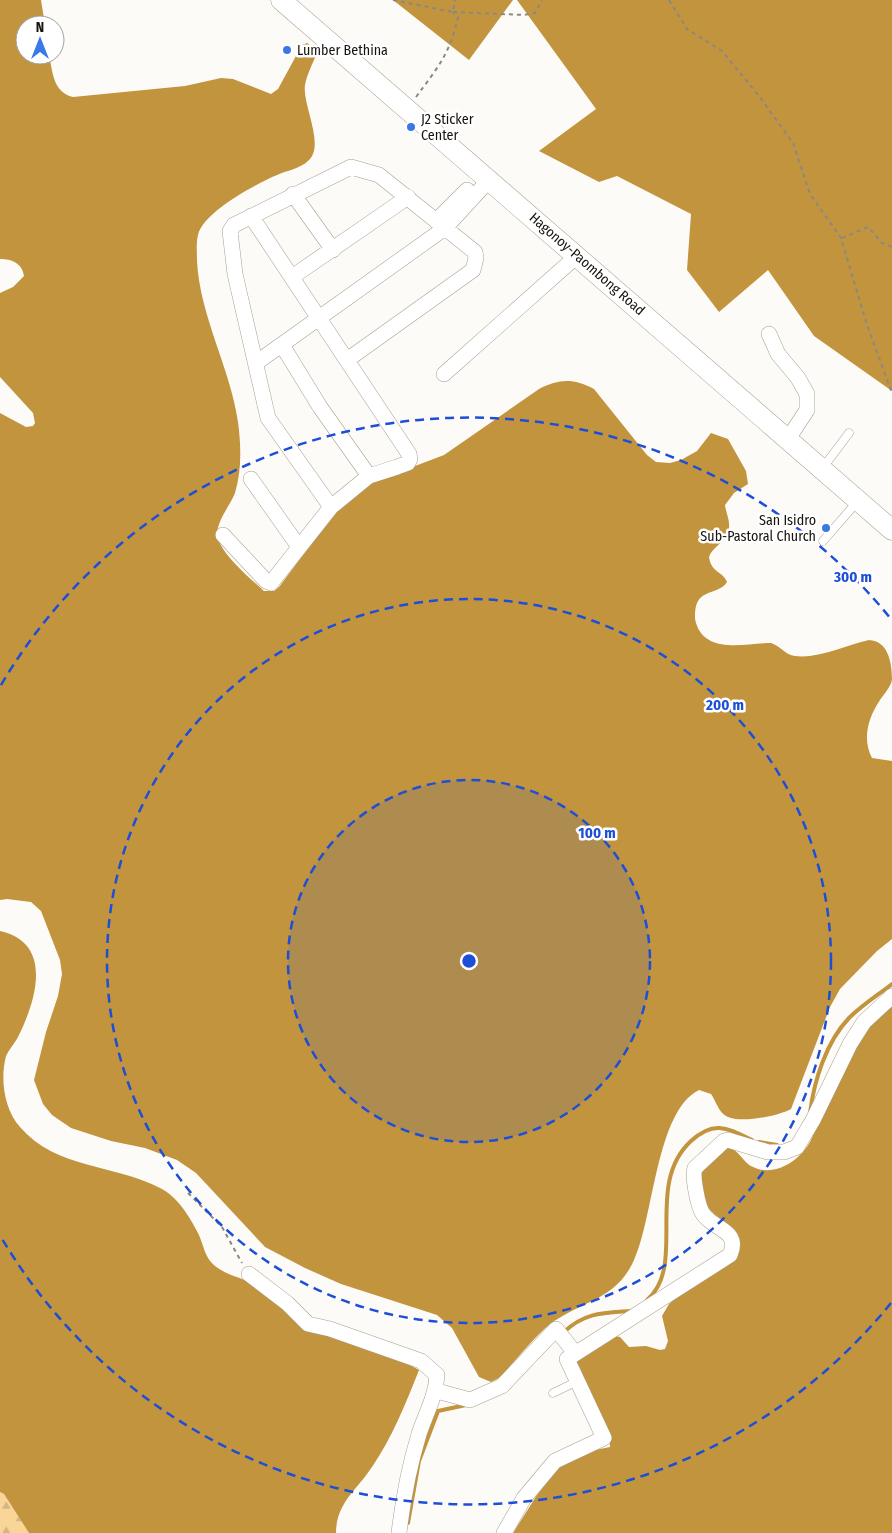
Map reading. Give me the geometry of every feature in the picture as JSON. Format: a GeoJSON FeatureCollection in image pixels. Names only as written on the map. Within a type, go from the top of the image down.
{"type":"FeatureCollection","features":[{"type":"Feature","properties":{"kind":"main road","name":"Hagonoy-Paombong Road"},"geometry":{"type":"LineString","coordinates":[[281,0],[578,255],[858,500],[890,523]]}},
{"type":"Feature","properties":{"kind":"street"},"geometry":{"type":"LineString","coordinates":[[331,507],[268,418],[235,274],[230,231],[234,225],[251,216],[351,167],[379,175],[475,252],[476,258],[472,270],[347,360]]}},
{"type":"Feature","properties":{"kind":"street"},"geometry":{"type":"LineString","coordinates":[[256,363],[319,318],[441,224],[486,176]]}},
{"type":"Feature","properties":{"kind":"street"},"geometry":{"type":"LineString","coordinates":[[293,194],[333,250]]}},
{"type":"Feature","properties":{"kind":"street"},"geometry":{"type":"LineString","coordinates":[[292,277],[408,197]]}},
{"type":"Feature","properties":{"kind":"street"},"geometry":{"type":"LineString","coordinates":[[223,535],[266,581],[271,583],[331,507],[369,476],[402,465],[410,458],[251,216]]}},
{"type":"Feature","properties":{"kind":"street"},"geometry":{"type":"LineString","coordinates":[[444,374],[578,255]]}},
{"type":"Feature","properties":{"kind":"street"},"geometry":{"type":"LineString","coordinates":[[769,334],[778,354],[798,378],[807,394],[807,410],[788,439]]}},
{"type":"Feature","properties":{"kind":"street"},"geometry":{"type":"LineString","coordinates":[[282,345],[320,407],[369,476]]}},
{"type":"Feature","properties":{"kind":"street"},"geometry":{"type":"LineString","coordinates":[[251,478],[299,547]]}},
{"type":"Feature","properties":{"kind":"street"},"geometry":{"type":"LineString","coordinates":[[504,1533],[524,1498],[554,1461],[604,1438],[567,1359],[730,1255],[734,1246],[731,1237],[703,1214],[694,1181],[695,1168],[724,1141],[728,1140],[768,1152],[784,1152],[798,1147],[850,1044],[864,1022],[892,996]]}},
{"type":"Feature","properties":{"kind":"street"},"geometry":{"type":"LineString","coordinates":[[249,1274],[288,1303],[308,1324],[330,1329],[420,1361],[437,1375],[436,1391],[425,1414],[404,1490],[398,1533]]}},
{"type":"Feature","properties":{"kind":"street"},"geometry":{"type":"LineString","coordinates":[[436,1391],[470,1400],[502,1386],[554,1330],[561,1334],[575,1354]]}},
{"type":"Feature","properties":{"kind":"lane"},"geometry":{"type":"LineString","coordinates":[[822,469],[849,433]]}},
{"type":"Feature","properties":{"kind":"lane"},"geometry":{"type":"LineString","coordinates":[[823,541],[858,500]]}},
{"type":"Feature","properties":{"kind":"lane"},"geometry":{"type":"LineString","coordinates":[[553,1394],[578,1381]]}},
{"type":"Feature","properties":{"kind":"path"},"geometry":{"type":"LineString","coordinates":[[393,0],[453,12],[524,15],[535,13],[542,0]]}},
{"type":"Feature","properties":{"kind":"path"},"geometry":{"type":"LineString","coordinates":[[453,12],[455,0]]}},
{"type":"Feature","properties":{"kind":"path"},"geometry":{"type":"LineString","coordinates":[[669,0],[687,29],[722,51],[765,104],[793,143],[810,194],[841,238],[867,325],[892,393]]}},
{"type":"Feature","properties":{"kind":"path"},"geometry":{"type":"LineString","coordinates":[[408,108],[442,62],[452,43],[458,17],[453,12]]}},
{"type":"Feature","properties":{"kind":"path"},"geometry":{"type":"LineString","coordinates":[[841,238],[868,227],[882,243],[892,247]]}},
{"type":"Feature","properties":{"kind":"path"},"geometry":{"type":"LineString","coordinates":[[188,1193],[222,1227],[249,1274]]}},
{"type":"Feature","properties":{"kind":"green space"},"geometry":{"type":"Polygon","coordinates":[[[0,1492],[4,1494],[29,1533],[0,1533],[0,1492]]]}},
{"type":"Feature","properties":{"kind":"shaded area"},"geometry":{"type":"Polygon","coordinates":[[[0,0],[41,0],[43,15],[15,15],[15,65],[51,65],[55,81],[61,91],[73,97],[185,86],[221,78],[233,79],[271,94],[278,89],[302,45],[307,43],[316,48],[317,53],[305,85],[314,136],[315,146],[313,154],[301,166],[256,185],[220,208],[202,226],[197,241],[199,282],[209,322],[229,382],[240,440],[240,466],[235,493],[220,521],[217,533],[221,545],[231,559],[264,591],[274,591],[333,515],[373,482],[444,455],[539,389],[553,383],[573,382],[594,389],[647,455],[656,462],[670,463],[681,460],[697,451],[711,433],[728,439],[746,471],[748,484],[734,493],[725,505],[729,522],[728,532],[724,540],[709,557],[712,566],[727,582],[724,586],[701,597],[696,606],[696,623],[701,633],[708,640],[728,645],[771,643],[792,655],[804,656],[822,654],[869,640],[881,644],[888,654],[892,680],[872,714],[867,743],[872,758],[892,761],[892,939],[877,951],[840,989],[830,1007],[791,1109],[769,1116],[740,1119],[723,1114],[711,1094],[699,1090],[685,1102],[674,1119],[665,1142],[641,1241],[626,1274],[607,1292],[549,1325],[499,1378],[491,1382],[479,1377],[452,1328],[437,1315],[341,1284],[265,1247],[196,1173],[177,1160],[145,1148],[111,1141],[71,1128],[52,1115],[43,1104],[34,1080],[46,1032],[58,996],[62,974],[60,960],[41,911],[31,902],[0,900],[0,413],[26,427],[33,426],[35,423],[33,413],[0,377],[0,293],[13,287],[24,276],[19,265],[9,260],[0,259],[0,0]]]}},
{"type":"Feature","properties":{"kind":"shaded area"},"geometry":{"type":"Polygon","coordinates":[[[393,0],[513,0],[469,60],[393,0]]]}},
{"type":"Feature","properties":{"kind":"shaded area"},"geometry":{"type":"Polygon","coordinates":[[[517,0],[892,0],[892,391],[814,336],[768,270],[719,312],[687,270],[691,214],[617,176],[599,182],[539,151],[596,109],[517,0]]]}},
{"type":"Feature","properties":{"kind":"shaded area"},"geometry":{"type":"Polygon","coordinates":[[[0,931],[17,938],[28,948],[34,960],[36,975],[34,991],[25,1023],[6,1056],[3,1074],[7,1103],[10,1112],[20,1127],[34,1141],[51,1151],[86,1164],[142,1180],[160,1188],[172,1196],[187,1214],[198,1233],[206,1255],[215,1266],[226,1273],[263,1288],[305,1319],[332,1335],[409,1364],[419,1370],[404,1408],[386,1444],[372,1467],[343,1505],[337,1522],[336,1533],[29,1533],[4,1494],[0,1492],[0,931]]]}},
{"type":"Feature","properties":{"kind":"shaded area"},"geometry":{"type":"Polygon","coordinates":[[[892,1007],[892,1533],[513,1533],[537,1495],[558,1468],[595,1450],[610,1447],[609,1436],[575,1361],[615,1336],[620,1337],[629,1347],[646,1346],[660,1350],[665,1349],[668,1341],[662,1316],[669,1304],[729,1262],[736,1235],[709,1209],[703,1194],[699,1172],[726,1147],[737,1152],[751,1166],[760,1169],[777,1169],[794,1160],[811,1140],[833,1086],[853,1047],[878,1016],[892,1007]]]}},
{"type":"Feature","properties":{"kind":"waterway"},"geometry":{"type":"LineString","coordinates":[[810,1113],[822,1062],[834,1038],[854,1013],[892,984]]}},
{"type":"Feature","properties":{"kind":"waterway"},"geometry":{"type":"LineString","coordinates":[[647,1300],[659,1285],[664,1267],[667,1201],[670,1179],[677,1159],[699,1134],[714,1128],[735,1132],[752,1140]]}},
{"type":"Feature","properties":{"kind":"waterway"},"geometry":{"type":"LineString","coordinates":[[759,1142],[777,1145]]}},
{"type":"Feature","properties":{"kind":"waterway"},"geometry":{"type":"LineString","coordinates":[[564,1332],[587,1317],[603,1313],[631,1311]]}},
{"type":"Feature","properties":{"kind":"waterway"},"geometry":{"type":"LineString","coordinates":[[408,1523],[419,1461],[438,1411],[466,1405]]}},
{"type":"Feature","properties":{"kind":"place","name":"Lumber Bethina"},"geometry":{"type":"Point","coordinates":[287,50]}},
{"type":"Feature","properties":{"kind":"place","name":"J2 Sticker Center"},"geometry":{"type":"Point","coordinates":[411,127]}},
{"type":"Feature","properties":{"kind":"place","name":"San Isidro Sub-Pastoral Church"},"geometry":{"type":"Point","coordinates":[826,528]}}]}
